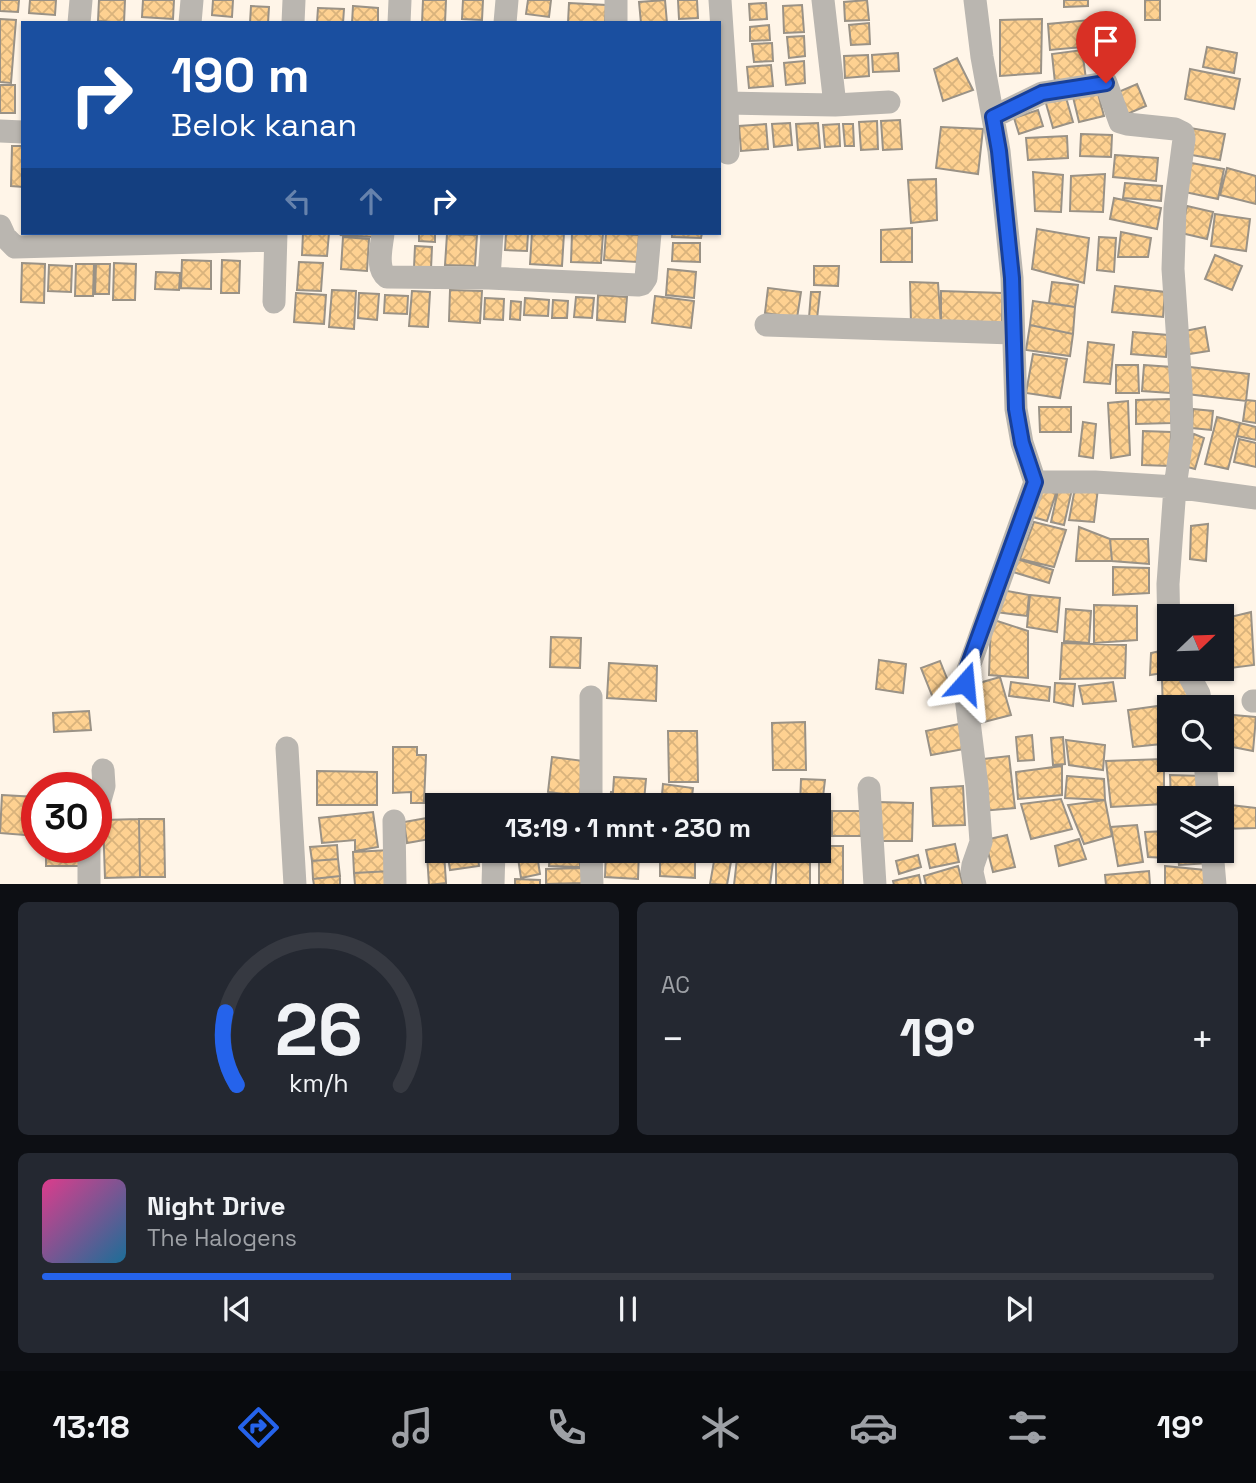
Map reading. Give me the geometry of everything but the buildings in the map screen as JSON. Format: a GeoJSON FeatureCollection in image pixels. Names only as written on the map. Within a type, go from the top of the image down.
{"type":"FeatureCollection","features":[{"type":"Feature","properties":{"kind":"street"},"geometry":{"type":"LineString","coordinates":[[79,21],[81,0]]}},
{"type":"Feature","properties":{"kind":"street"},"geometry":{"type":"LineString","coordinates":[[190,21],[192,0]]}},
{"type":"Feature","properties":{"kind":"street"},"geometry":{"type":"LineString","coordinates":[[293,21],[295,0]]}},
{"type":"Feature","properties":{"kind":"street"},"geometry":{"type":"LineString","coordinates":[[399,21],[400,0]]}},
{"type":"Feature","properties":{"kind":"street"},"geometry":{"type":"LineString","coordinates":[[505,21],[507,0]]}},
{"type":"Feature","properties":{"kind":"street"},"geometry":{"type":"LineString","coordinates":[[616,0],[616,21]]}},
{"type":"Feature","properties":{"kind":"street"},"geometry":{"type":"LineString","coordinates":[[720,0],[728,153]]}},
{"type":"Feature","properties":{"kind":"street"},"geometry":{"type":"LineString","coordinates":[[823,0],[835,105]]}},
{"type":"Feature","properties":{"kind":"street"},"geometry":{"type":"LineString","coordinates":[[975,0],[999,151],[1012,278],[1018,428],[1035,482],[965,678],[981,842],[973,865],[975,884]]}},
{"type":"Feature","properties":{"kind":"street"},"geometry":{"type":"LineString","coordinates":[[993,117],[1042,93],[1106,83],[1119,122],[1175,129],[1183,134],[1172,269],[1182,438],[1175,487],[1168,604]]}},
{"type":"Feature","properties":{"kind":"street"},"geometry":{"type":"LineString","coordinates":[[727,103],[889,103]]}},
{"type":"Feature","properties":{"kind":"street"},"geometry":{"type":"LineString","coordinates":[[0,131],[21,132]]}},
{"type":"Feature","properties":{"kind":"street"},"geometry":{"type":"LineString","coordinates":[[0,226],[5,237],[15,247],[276,236],[274,302]]}},
{"type":"Feature","properties":{"kind":"street"},"geometry":{"type":"LineString","coordinates":[[383,235],[380,264],[382,273],[387,277],[489,278],[638,285],[646,278],[650,235]]}},
{"type":"Feature","properties":{"kind":"street"},"geometry":{"type":"LineString","coordinates":[[489,278],[492,235]]}},
{"type":"Feature","properties":{"kind":"street"},"geometry":{"type":"LineString","coordinates":[[766,325],[1013,333]]}},
{"type":"Feature","properties":{"kind":"street"},"geometry":{"type":"LineString","coordinates":[[1035,482],[1095,482],[1175,487],[1256,498]]}},
{"type":"Feature","properties":{"kind":"street"},"geometry":{"type":"LineString","coordinates":[[591,697],[591,793]]}},
{"type":"Feature","properties":{"kind":"street"},"geometry":{"type":"LineString","coordinates":[[287,748],[295,884]]}},
{"type":"Feature","properties":{"kind":"street"},"geometry":{"type":"LineString","coordinates":[[869,788],[875,884]]}},
{"type":"Feature","properties":{"kind":"street"},"geometry":{"type":"LineString","coordinates":[[394,821],[395,884]]}},
{"type":"Feature","properties":{"kind":"street"},"geometry":{"type":"LineString","coordinates":[[89,863],[89,884]]}},
{"type":"Feature","properties":{"kind":"street"},"geometry":{"type":"LineString","coordinates":[[493,884],[494,863]]}},
{"type":"Feature","properties":{"kind":"street"},"geometry":{"type":"LineString","coordinates":[[592,863],[592,884]]}},
{"type":"Feature","properties":{"kind":"street"},"geometry":{"type":"LineString","coordinates":[[1213,863],[1215,884]]}},
{"type":"Feature","properties":{"kind":"route"},"geometry":{"type":"LineString","coordinates":[[965,683],[966,672],[1035,482],[1018,428],[1012,278],[993,117],[1042,93],[1106,83]]}}]}
